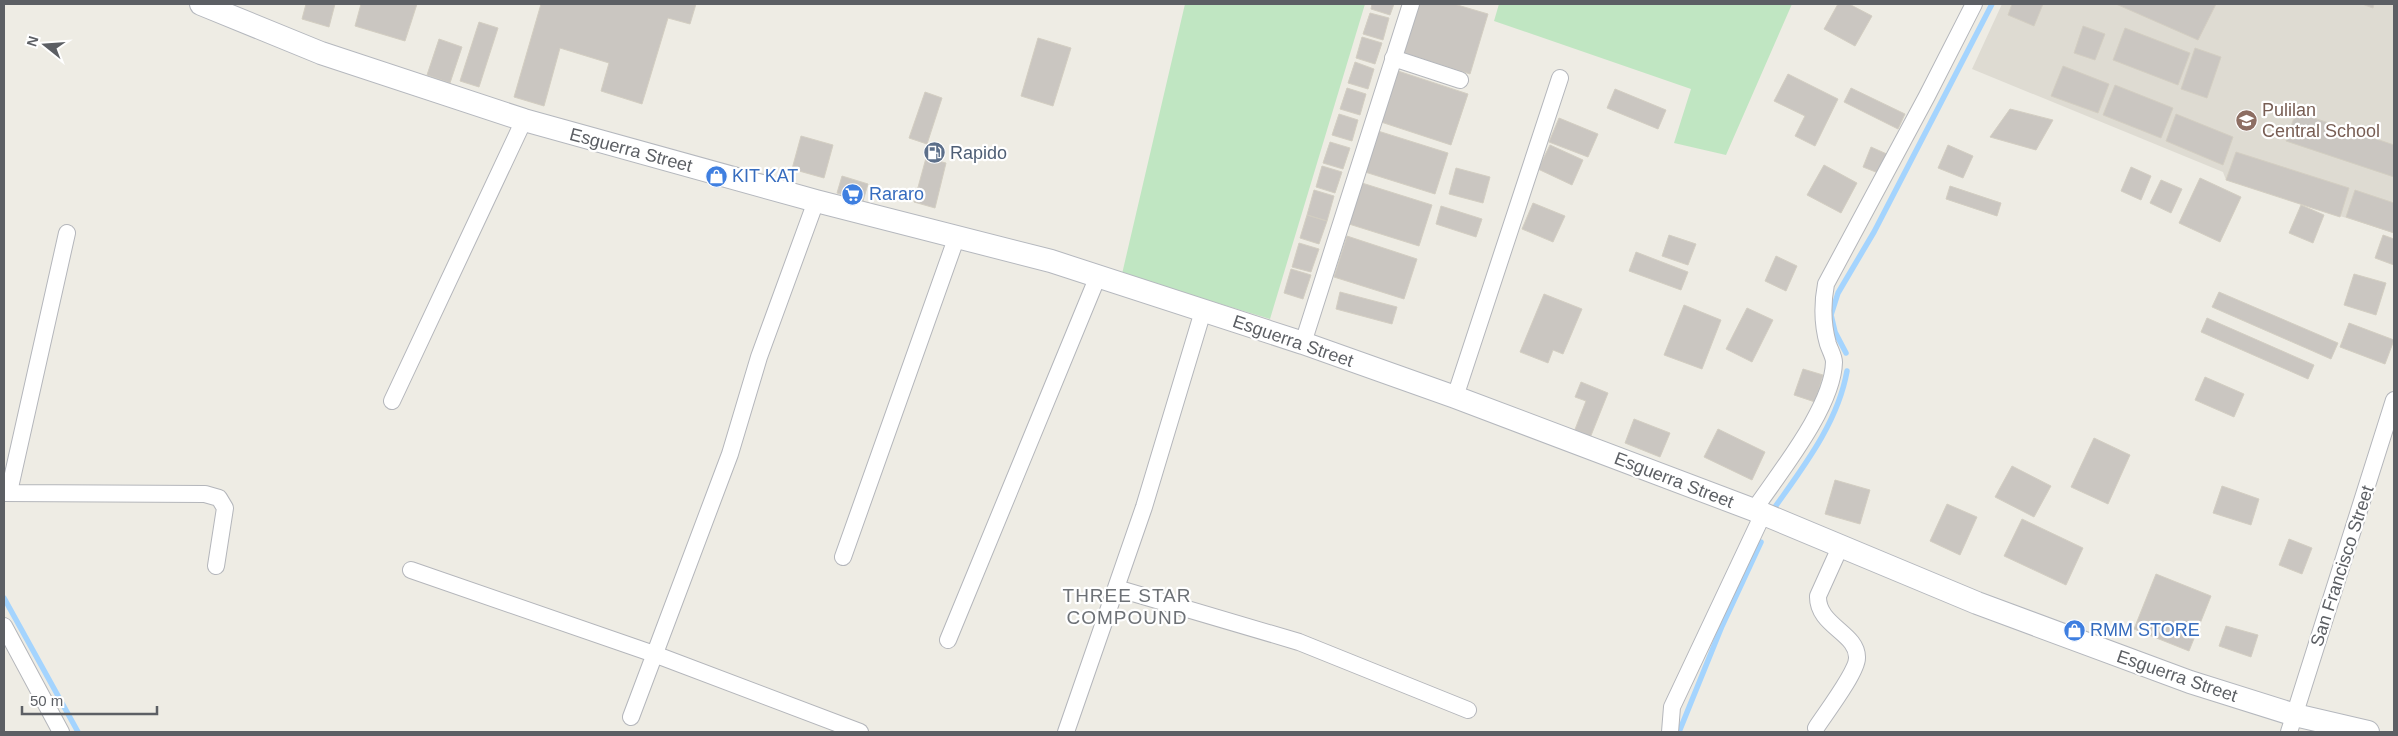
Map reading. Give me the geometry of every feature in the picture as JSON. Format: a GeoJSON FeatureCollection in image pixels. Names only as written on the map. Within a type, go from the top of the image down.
{"type":"FeatureCollection","features":[{"type":"Feature","properties":{"kind":"main road","name":"Esguerra Street"},"geometry":{"type":"LineString","coordinates":[[201,4],[321,53],[524,120],[816,201],[1050,261],[1303,344],[1455,397],[1758,512],[1977,603],[2190,682],[2292,724],[2368,732]]}},
{"type":"Feature","properties":{"kind":"street"},"geometry":{"type":"LineString","coordinates":[[1303,344],[1410,4]]}},
{"type":"Feature","properties":{"kind":"street"},"geometry":{"type":"LineString","coordinates":[[1670,732],[1672,707],[1758,512],[1816,418],[1830,382],[1834,361],[1828,345],[1822,307],[1826,284],[1974,4]]}},
{"type":"Feature","properties":{"kind":"street"},"geometry":{"type":"LineString","coordinates":[[1393,58],[1460,80]]}},
{"type":"Feature","properties":{"kind":"street"},"geometry":{"type":"LineString","coordinates":[[1455,397],[1560,78]]}},
{"type":"Feature","properties":{"kind":"street"},"geometry":{"type":"LineString","coordinates":[[392,401],[524,120]]}},
{"type":"Feature","properties":{"kind":"street"},"geometry":{"type":"LineString","coordinates":[[631,717],[730,454],[759,357],[816,201]]}},
{"type":"Feature","properties":{"kind":"street"},"geometry":{"type":"LineString","coordinates":[[67,233],[6,492],[205,494],[219,498],[226,508],[216,566]]}},
{"type":"Feature","properties":{"kind":"street"},"geometry":{"type":"LineString","coordinates":[[843,557],[957,236]]}},
{"type":"Feature","properties":{"kind":"street"},"geometry":{"type":"LineString","coordinates":[[948,640],[1098,276]]}},
{"type":"Feature","properties":{"kind":"street"},"geometry":{"type":"LineString","coordinates":[[1066,732],[1144,507],[1203,311]]}},
{"type":"Feature","properties":{"kind":"street","name":"San Francisco Street"},"geometry":{"type":"LineString","coordinates":[[2292,724],[2394,400]]}},
{"type":"Feature","properties":{"kind":"street"},"geometry":{"type":"LineString","coordinates":[[1816,728],[1854,671],[1858,659],[1854,645],[1825,618],[1818,604],[1818,596],[1841,545]]}},
{"type":"Feature","properties":{"kind":"street"},"geometry":{"type":"LineString","coordinates":[[411,570],[654,654],[860,732]]}},
{"type":"Feature","properties":{"kind":"street"},"geometry":{"type":"LineString","coordinates":[[1116,588],[1299,642],[1468,710]]}},
{"type":"Feature","properties":{"kind":"street"},"geometry":{"type":"LineString","coordinates":[[4,626],[61,732]]}},
{"type":"Feature","properties":{"kind":"shaded area","name":"Pulilan Central School"},"geometry":{"type":"Polygon","coordinates":[[[2002,4],[2394,4],[2394,233],[2226,180],[2223,172],[1972,69],[2002,4]]]}},
{"type":"Feature","properties":{"kind":"green space"},"geometry":{"type":"Polygon","coordinates":[[[1185,4],[1365,4],[1270,319],[1122,274],[1185,4]]]}},
{"type":"Feature","properties":{"kind":"green space"},"geometry":{"type":"Polygon","coordinates":[[[1499,4],[1792,4],[1726,155],[1674,143],[1691,89],[1494,21],[1499,4]]]}},
{"type":"Feature","properties":{"kind":"building"},"geometry":{"type":"Polygon","coordinates":[[[306,4],[335,4],[329,27],[302,19],[306,4]]]}},
{"type":"Feature","properties":{"kind":"building"},"geometry":{"type":"Polygon","coordinates":[[[361,4],[417,4],[405,41],[355,26],[361,4]]]}},
{"type":"Feature","properties":{"kind":"building"},"geometry":{"type":"Polygon","coordinates":[[[541,4],[696,4],[690,24],[668,18],[642,104],[601,91],[609,63],[560,48],[544,106],[514,97],[541,4]]]}},
{"type":"Feature","properties":{"kind":"building"},"geometry":{"type":"Polygon","coordinates":[[[1372,4],[1394,4],[1390,15],[1371,9],[1372,4]]]}},
{"type":"Feature","properties":{"kind":"building"},"geometry":{"type":"Polygon","coordinates":[[[1419,4],[1454,4],[1488,14],[1470,74],[1404,53],[1419,4]]]}},
{"type":"Feature","properties":{"kind":"building"},"geometry":{"type":"Polygon","coordinates":[[[1838,4],[1849,4],[1872,16],[1855,46],[1824,29],[1838,4]]]}},
{"type":"Feature","properties":{"kind":"building"},"geometry":{"type":"Polygon","coordinates":[[[2012,4],[2043,4],[2034,26],[2008,15],[2012,4]]]}},
{"type":"Feature","properties":{"kind":"building"},"geometry":{"type":"Polygon","coordinates":[[[2116,4],[2216,4],[2198,40],[2116,4]]]}},
{"type":"Feature","properties":{"kind":"building"},"geometry":{"type":"Polygon","coordinates":[[[2362,4],[2374,4],[2373,8],[2362,4]]]}},
{"type":"Feature","properties":{"kind":"building"},"geometry":{"type":"Polygon","coordinates":[[[1370,13],[1389,18],[1383,40],[1363,34],[1370,13]]]}},
{"type":"Feature","properties":{"kind":"building"},"geometry":{"type":"Polygon","coordinates":[[[479,22],[498,28],[479,87],[460,81],[479,22]]]}},
{"type":"Feature","properties":{"kind":"building"},"geometry":{"type":"Polygon","coordinates":[[[2083,26],[2105,34],[2095,60],[2074,53],[2083,26]]]}},
{"type":"Feature","properties":{"kind":"building"},"geometry":{"type":"Polygon","coordinates":[[[2125,28],[2190,53],[2178,85],[2113,60],[2125,28]]]}},
{"type":"Feature","properties":{"kind":"building"},"geometry":{"type":"Polygon","coordinates":[[[1362,37],[1382,43],[1375,64],[1356,58],[1362,37]]]}},
{"type":"Feature","properties":{"kind":"building"},"geometry":{"type":"Polygon","coordinates":[[[1038,38],[1071,48],[1053,106],[1021,96],[1038,38]]]}},
{"type":"Feature","properties":{"kind":"building"},"geometry":{"type":"Polygon","coordinates":[[[439,39],[462,47],[450,83],[427,75],[439,39]]]}},
{"type":"Feature","properties":{"kind":"building"},"geometry":{"type":"Polygon","coordinates":[[[2195,48],[2221,57],[2207,98],[2181,89],[2195,48]]]}},
{"type":"Feature","properties":{"kind":"building"},"geometry":{"type":"Polygon","coordinates":[[[1355,62],[1374,69],[1368,89],[1348,83],[1355,62]]]}},
{"type":"Feature","properties":{"kind":"building"},"geometry":{"type":"Polygon","coordinates":[[[2063,66],[2109,84],[2098,113],[2051,96],[2063,66]]]}},
{"type":"Feature","properties":{"kind":"building"},"geometry":{"type":"Polygon","coordinates":[[[1398,71],[1468,94],[1451,145],[1381,122],[1398,71]]]}},
{"type":"Feature","properties":{"kind":"building"},"geometry":{"type":"Polygon","coordinates":[[[1788,74],[1838,99],[1815,146],[1795,136],[1805,116],[1774,101],[1788,74]]]}},
{"type":"Feature","properties":{"kind":"building"},"geometry":{"type":"Polygon","coordinates":[[[2115,85],[2173,108],[2161,138],[2103,115],[2115,85]]]}},
{"type":"Feature","properties":{"kind":"building"},"geometry":{"type":"Polygon","coordinates":[[[1347,88],[1366,94],[1360,115],[1340,109],[1347,88]]]}},
{"type":"Feature","properties":{"kind":"building"},"geometry":{"type":"Polygon","coordinates":[[[1851,88],[1905,114],[1898,129],[1844,102],[1851,88]]]}},
{"type":"Feature","properties":{"kind":"building"},"geometry":{"type":"Polygon","coordinates":[[[1615,89],[1666,110],[1658,129],[1607,108],[1615,89]]]}},
{"type":"Feature","properties":{"kind":"building"},"geometry":{"type":"Polygon","coordinates":[[[925,92],[942,98],[927,144],[909,138],[925,92]]]}},
{"type":"Feature","properties":{"kind":"building"},"geometry":{"type":"Polygon","coordinates":[[[2010,109],[2053,120],[2036,150],[1990,137],[2010,109]]]}},
{"type":"Feature","properties":{"kind":"building"},"geometry":{"type":"Polygon","coordinates":[[[2296,112],[2394,145],[2394,177],[2286,141],[2296,112]]]}},
{"type":"Feature","properties":{"kind":"building"},"geometry":{"type":"Polygon","coordinates":[[[1339,114],[1358,120],[1352,141],[1332,135],[1339,114]]]}},
{"type":"Feature","properties":{"kind":"building"},"geometry":{"type":"Polygon","coordinates":[[[2176,114],[2233,137],[2223,165],[2166,141],[2176,114]]]}},
{"type":"Feature","properties":{"kind":"building"},"geometry":{"type":"Polygon","coordinates":[[[1559,118],[1598,134],[1588,157],[1549,142],[1559,118]]]}},
{"type":"Feature","properties":{"kind":"building"},"geometry":{"type":"Polygon","coordinates":[[[1378,131],[1448,153],[1435,194],[1365,172],[1378,131]]]}},
{"type":"Feature","properties":{"kind":"building"},"geometry":{"type":"Polygon","coordinates":[[[801,136],[833,145],[824,178],[792,169],[801,136]]]}},
{"type":"Feature","properties":{"kind":"building"},"geometry":{"type":"Polygon","coordinates":[[[1330,142],[1350,148],[1343,169],[1323,163],[1330,142]]]}},
{"type":"Feature","properties":{"kind":"building"},"geometry":{"type":"Polygon","coordinates":[[[1550,145],[1583,160],[1572,185],[1538,169],[1550,145]]]}},
{"type":"Feature","properties":{"kind":"building"},"geometry":{"type":"Polygon","coordinates":[[[1948,145],[1973,156],[1963,178],[1938,168],[1948,145]]]}},
{"type":"Feature","properties":{"kind":"building"},"geometry":{"type":"Polygon","coordinates":[[[1871,147],[1889,155],[1881,174],[1863,167],[1871,147]]]}},
{"type":"Feature","properties":{"kind":"building"},"geometry":{"type":"Polygon","coordinates":[[[2236,152],[2349,188],[2340,217],[2226,180],[2236,152]]]}},
{"type":"Feature","properties":{"kind":"building"},"geometry":{"type":"Polygon","coordinates":[[[926,158],[946,163],[935,208],[914,202],[926,158]]]}},
{"type":"Feature","properties":{"kind":"building"},"geometry":{"type":"Polygon","coordinates":[[[1824,165],[1857,183],[1841,213],[1807,195],[1824,165]]]}},
{"type":"Feature","properties":{"kind":"building"},"geometry":{"type":"Polygon","coordinates":[[[1322,166],[1342,172],[1335,193],[1316,187],[1322,166]]]}},
{"type":"Feature","properties":{"kind":"building"},"geometry":{"type":"Polygon","coordinates":[[[2131,167],[2151,176],[2141,200],[2121,191],[2131,167]]]}},
{"type":"Feature","properties":{"kind":"building"},"geometry":{"type":"Polygon","coordinates":[[[1456,168],[1490,177],[1483,203],[1449,194],[1456,168]]]}},
{"type":"Feature","properties":{"kind":"building"},"geometry":{"type":"Polygon","coordinates":[[[842,176],[868,184],[863,201],[837,193],[842,176]]]}},
{"type":"Feature","properties":{"kind":"building"},"geometry":{"type":"Polygon","coordinates":[[[2200,178],[2241,197],[2220,242],[2179,223],[2200,178]]]}},
{"type":"Feature","properties":{"kind":"building"},"geometry":{"type":"Polygon","coordinates":[[[2161,180],[2182,189],[2171,213],[2150,203],[2161,180]]]}},
{"type":"Feature","properties":{"kind":"building"},"geometry":{"type":"Polygon","coordinates":[[[1362,183],[1432,205],[1419,246],[1349,224],[1362,183]]]}},
{"type":"Feature","properties":{"kind":"building"},"geometry":{"type":"Polygon","coordinates":[[[1950,186],[2001,203],[1997,216],[1946,199],[1950,186]]]}},
{"type":"Feature","properties":{"kind":"building"},"geometry":{"type":"Polygon","coordinates":[[[1314,190],[1334,196],[1327,221],[1307,215],[1314,190]]]}},
{"type":"Feature","properties":{"kind":"building"},"geometry":{"type":"Polygon","coordinates":[[[2355,190],[2394,203],[2394,233],[2346,217],[2355,190]]]}},
{"type":"Feature","properties":{"kind":"building"},"geometry":{"type":"Polygon","coordinates":[[[1533,203],[1565,216],[1553,242],[1522,229],[1533,203]]]}},
{"type":"Feature","properties":{"kind":"building"},"geometry":{"type":"Polygon","coordinates":[[[2301,205],[2324,215],[2313,243],[2289,233],[2301,205]]]}},
{"type":"Feature","properties":{"kind":"building"},"geometry":{"type":"Polygon","coordinates":[[[1441,206],[1482,219],[1476,237],[1436,224],[1441,206]]]}},
{"type":"Feature","properties":{"kind":"building"},"geometry":{"type":"Polygon","coordinates":[[[1307,215],[1327,221],[1319,244],[1300,238],[1307,215]]]}},
{"type":"Feature","properties":{"kind":"building"},"geometry":{"type":"Polygon","coordinates":[[[1669,235],[1696,244],[1688,265],[1662,256],[1669,235]]]}},
{"type":"Feature","properties":{"kind":"building"},"geometry":{"type":"Polygon","coordinates":[[[2383,235],[2394,239],[2394,265],[2375,258],[2383,235]]]}},
{"type":"Feature","properties":{"kind":"building"},"geometry":{"type":"Polygon","coordinates":[[[1347,236],[1417,259],[1404,299],[1334,277],[1347,236]]]}},
{"type":"Feature","properties":{"kind":"building"},"geometry":{"type":"Polygon","coordinates":[[[1299,243],[1319,249],[1311,272],[1292,267],[1299,243]]]}},
{"type":"Feature","properties":{"kind":"building"},"geometry":{"type":"Polygon","coordinates":[[[1636,252],[1688,272],[1681,290],[1629,271],[1636,252]]]}},
{"type":"Feature","properties":{"kind":"building"},"geometry":{"type":"Polygon","coordinates":[[[1776,256],[1797,266],[1786,291],[1765,281],[1776,256]]]}},
{"type":"Feature","properties":{"kind":"building"},"geometry":{"type":"Polygon","coordinates":[[[1291,269],[1311,275],[1303,299],[1284,293],[1291,269]]]}},
{"type":"Feature","properties":{"kind":"building"},"geometry":{"type":"Polygon","coordinates":[[[2354,274],[2386,283],[2376,315],[2344,305],[2354,274]]]}},
{"type":"Feature","properties":{"kind":"building"},"geometry":{"type":"Polygon","coordinates":[[[1340,292],[1397,307],[1392,324],[1336,309],[1340,292]]]}},
{"type":"Feature","properties":{"kind":"building"},"geometry":{"type":"Polygon","coordinates":[[[2219,292],[2338,343],[2331,359],[2212,307],[2219,292]]]}},
{"type":"Feature","properties":{"kind":"building"},"geometry":{"type":"Polygon","coordinates":[[[1544,294],[1582,309],[1563,354],[1553,350],[1548,363],[1520,352],[1544,294]]]}},
{"type":"Feature","properties":{"kind":"building"},"geometry":{"type":"Polygon","coordinates":[[[1684,305],[1721,320],[1702,369],[1664,355],[1684,305]]]}},
{"type":"Feature","properties":{"kind":"building"},"geometry":{"type":"Polygon","coordinates":[[[1747,308],[1773,320],[1752,362],[1726,349],[1747,308]]]}},
{"type":"Feature","properties":{"kind":"building"},"geometry":{"type":"Polygon","coordinates":[[[2207,318],[2314,365],[2308,379],[2201,332],[2207,318]]]}},
{"type":"Feature","properties":{"kind":"building"},"geometry":{"type":"Polygon","coordinates":[[[2349,323],[2394,340],[2385,364],[2340,347],[2349,323]]]}},
{"type":"Feature","properties":{"kind":"building"},"geometry":{"type":"Polygon","coordinates":[[[1803,369],[1823,375],[1815,402],[1794,395],[1803,369]]]}},
{"type":"Feature","properties":{"kind":"building"},"geometry":{"type":"Polygon","coordinates":[[[2205,377],[2244,394],[2234,417],[2195,400],[2205,377]]]}},
{"type":"Feature","properties":{"kind":"building"},"geometry":{"type":"Polygon","coordinates":[[[1581,382],[1608,393],[1590,438],[1574,432],[1586,401],[1575,397],[1581,382]]]}},
{"type":"Feature","properties":{"kind":"building"},"geometry":{"type":"Polygon","coordinates":[[[1634,419],[1670,433],[1660,457],[1625,443],[1634,419]]]}},
{"type":"Feature","properties":{"kind":"building"},"geometry":{"type":"Polygon","coordinates":[[[1718,429],[1765,452],[1752,480],[1704,457],[1718,429]]]}},
{"type":"Feature","properties":{"kind":"building"},"geometry":{"type":"Polygon","coordinates":[[[2094,438],[2130,455],[2108,504],[2071,487],[2094,438]]]}},
{"type":"Feature","properties":{"kind":"building"},"geometry":{"type":"Polygon","coordinates":[[[2012,466],[2051,486],[2034,517],[1995,497],[2012,466]]]}},
{"type":"Feature","properties":{"kind":"building"},"geometry":{"type":"Polygon","coordinates":[[[1835,480],[1870,490],[1860,524],[1825,514],[1835,480]]]}},
{"type":"Feature","properties":{"kind":"building"},"geometry":{"type":"Polygon","coordinates":[[[2222,486],[2259,499],[2251,525],[2213,513],[2222,486]]]}},
{"type":"Feature","properties":{"kind":"building"},"geometry":{"type":"Polygon","coordinates":[[[1947,504],[1977,517],[1960,555],[1930,541],[1947,504]]]}},
{"type":"Feature","properties":{"kind":"building"},"geometry":{"type":"Polygon","coordinates":[[[2022,519],[2083,548],[2066,585],[2004,556],[2022,519]]]}},
{"type":"Feature","properties":{"kind":"building"},"geometry":{"type":"Polygon","coordinates":[[[2289,539],[2312,548],[2302,574],[2279,565],[2289,539]]]}},
{"type":"Feature","properties":{"kind":"building"},"geometry":{"type":"Polygon","coordinates":[[[2156,574],[2211,596],[2189,651],[2134,629],[2156,574]]]}},
{"type":"Feature","properties":{"kind":"building"},"geometry":{"type":"Polygon","coordinates":[[[2226,626],[2258,635],[2251,657],[2219,646],[2226,626]]]}},
{"type":"Feature","properties":{"kind":"waterway"},"geometry":{"type":"LineString","coordinates":[[1846,353],[1835,332],[1831,315],[1838,293],[1874,232],[1992,4]]}},
{"type":"Feature","properties":{"kind":"waterway"},"geometry":{"type":"LineString","coordinates":[[1775,507],[1819,443],[1836,408],[1843,390],[1847,371]]}},
{"type":"Feature","properties":{"kind":"waterway"},"geometry":{"type":"LineString","coordinates":[[1679,732],[1722,626],[1761,542]]}},
{"type":"Feature","properties":{"kind":"waterway"},"geometry":{"type":"LineString","coordinates":[[4,598],[78,732]]}},
{"type":"Feature","properties":{"kind":"place","name":"Pulilan Central School"},"geometry":{"type":"Point","coordinates":[2246,120]}},
{"type":"Feature","properties":{"kind":"place","name":"Rapido"},"geometry":{"type":"Point","coordinates":[934,153]}},
{"type":"Feature","properties":{"kind":"place","name":"KIT KAT"},"geometry":{"type":"Point","coordinates":[716,176]}},
{"type":"Feature","properties":{"kind":"place","name":"Rararo"},"geometry":{"type":"Point","coordinates":[853,194]}},
{"type":"Feature","properties":{"kind":"place","name":"RMM STORE"},"geometry":{"type":"Point","coordinates":[2074,630]}},
{"type":"Feature","properties":{"kind":"district","name":"THREE STAR COMPOUND"},"geometry":{"type":"Point","coordinates":[1127,606]}}]}
